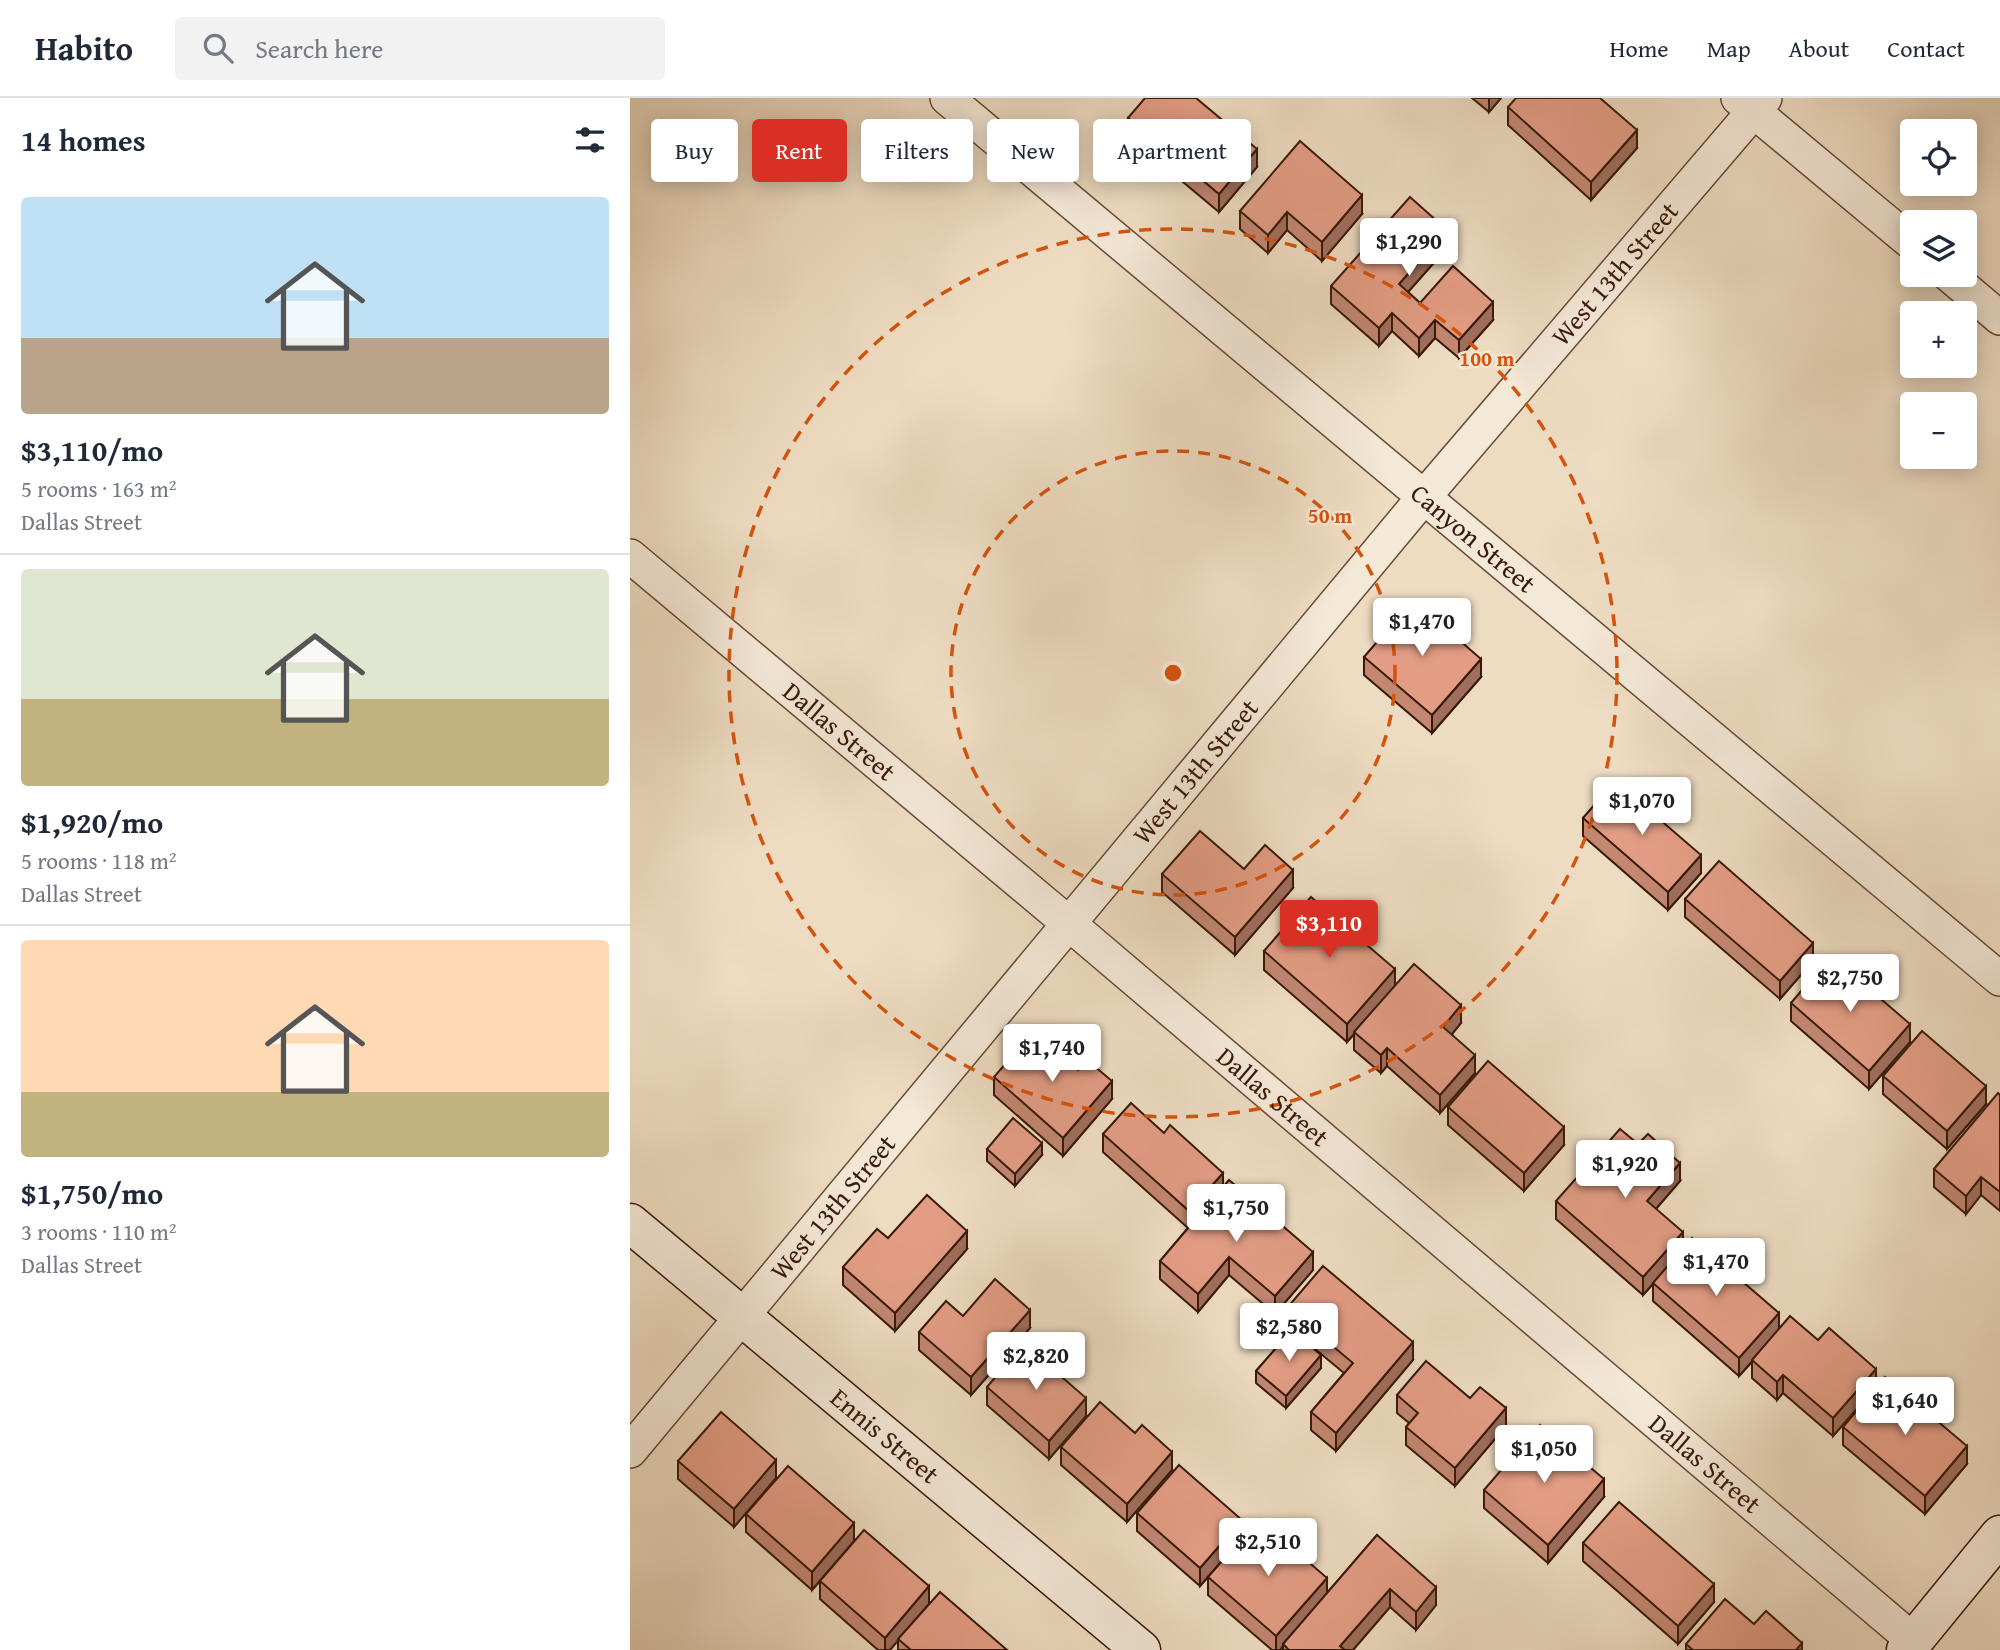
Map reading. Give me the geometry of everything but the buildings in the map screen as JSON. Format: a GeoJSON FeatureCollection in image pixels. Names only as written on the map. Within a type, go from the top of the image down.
{"type":"FeatureCollection","features":[{"type":"Feature","properties":{"kind":"main road","name":"Ennis Street"},"geometry":{"type":"LineString","coordinates":[[630,1223],[1140,1650]]}},
{"type":"Feature","properties":{"kind":"main road"},"geometry":{"type":"LineString","coordinates":[[1910,1646],[2000,1535]]}},
{"type":"Feature","properties":{"kind":"street","name":"Canyon Street"},"geometry":{"type":"LineString","coordinates":[[947,98],[2000,979]]}},
{"type":"Feature","properties":{"kind":"street","name":"West 13th Street"},"geometry":{"type":"LineString","coordinates":[[630,1451],[1067,922],[1752,103]]}},
{"type":"Feature","properties":{"kind":"street"},"geometry":{"type":"LineString","coordinates":[[1752,103],[1900,233]]}},
{"type":"Feature","properties":{"kind":"street"},"geometry":{"type":"LineString","coordinates":[[1964,287],[2000,317]]}},
{"type":"Feature","properties":{"kind":"street","name":"Dallas Street"},"geometry":{"type":"LineString","coordinates":[[630,556],[1067,922],[1910,1646]]}}]}
